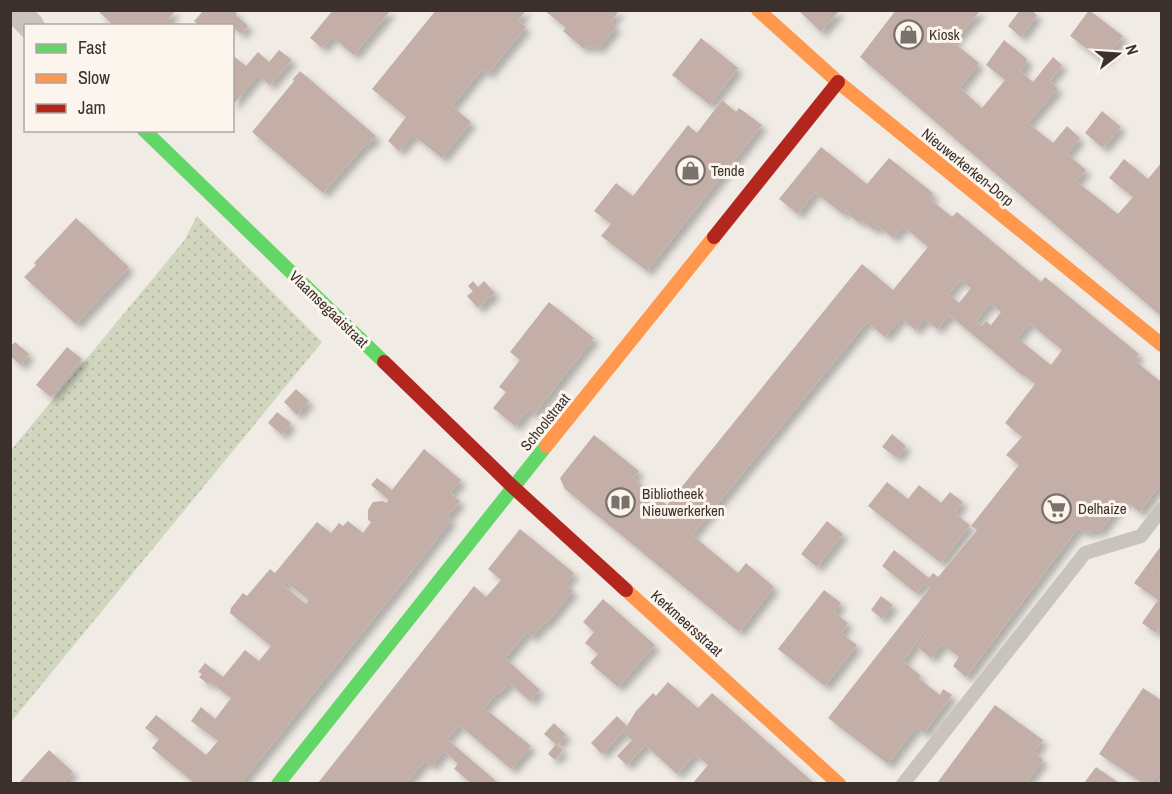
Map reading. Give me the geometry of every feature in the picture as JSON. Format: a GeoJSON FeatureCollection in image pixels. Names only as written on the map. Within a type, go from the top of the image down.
{"type":"FeatureCollection","features":[{"type":"Feature","properties":{"kind":"street"},"geometry":{"type":"LineString","coordinates":[[15,10],[30,24]]}},
{"type":"Feature","properties":{"kind":"street","name":"Nieuwerkerken-Dorp"},"geometry":{"type":"LineString","coordinates":[[758,10],[838,82],[1161,345]]}},
{"type":"Feature","properties":{"kind":"street","name":"Schoolstraat"},"geometry":{"type":"LineString","coordinates":[[279,783],[838,82]]}},
{"type":"Feature","properties":{"kind":"street","name":"Vlaamsegaaistraat"},"geometry":{"type":"LineString","coordinates":[[146,132],[513,488]]}},
{"type":"Feature","properties":{"kind":"street","name":"Kerkmeersstraat"},"geometry":{"type":"LineString","coordinates":[[513,488],[839,783]]}},
{"type":"Feature","properties":{"kind":"lane"},"geometry":{"type":"LineString","coordinates":[[903,783],[1085,553],[1141,536],[1161,509]]}},
{"type":"Feature","properties":{"kind":"green space"},"geometry":{"type":"Polygon","coordinates":[[[197,216],[322,342],[11,722],[11,450],[184,241],[197,216]]]}},
{"type":"Feature","properties":{"kind":"building"},"geometry":{"type":"Polygon","coordinates":[[[97,10],[176,10],[165,24],[112,24],[97,10]]]}},
{"type":"Feature","properties":{"kind":"building"},"geometry":{"type":"Polygon","coordinates":[[[204,10],[234,10],[248,26],[241,34],[234,28],[234,24],[198,24],[194,21],[204,10]]]}},
{"type":"Feature","properties":{"kind":"building"},"geometry":{"type":"Polygon","coordinates":[[[333,10],[391,10],[354,55],[332,37],[322,48],[310,38],[333,10]]]}},
{"type":"Feature","properties":{"kind":"building"},"geometry":{"type":"Polygon","coordinates":[[[436,10],[526,10],[518,21],[526,27],[488,74],[482,69],[452,106],[471,122],[442,158],[413,135],[399,151],[388,141],[406,117],[372,89],[436,10]]]}},
{"type":"Feature","properties":{"kind":"building"},"geometry":{"type":"Polygon","coordinates":[[[544,10],[620,10],[610,22],[616,27],[598,49],[594,45],[591,48],[587,45],[584,49],[563,31],[566,28],[544,10]]]}},
{"type":"Feature","properties":{"kind":"building"},"geometry":{"type":"Polygon","coordinates":[[[798,10],[840,10],[821,32],[798,10]]]}},
{"type":"Feature","properties":{"kind":"building"},"geometry":{"type":"Polygon","coordinates":[[[896,10],[981,10],[953,42],[979,63],[960,88],[982,108],[1005,80],[986,65],[1004,40],[1026,58],[1027,63],[1020,71],[1033,82],[1053,57],[1062,65],[1049,81],[1058,88],[1028,123],[1053,143],[1067,126],[1080,138],[1067,154],[1086,170],[1076,181],[1118,214],[1133,197],[1109,178],[1124,159],[1148,179],[1161,163],[1161,316],[860,57],[896,10]]]}},
{"type":"Feature","properties":{"kind":"building"},"geometry":{"type":"Polygon","coordinates":[[[1020,10],[1031,10],[1037,15],[1021,37],[1008,26],[1020,10]]]}},
{"type":"Feature","properties":{"kind":"building"},"geometry":{"type":"Polygon","coordinates":[[[1089,10],[1123,36],[1103,61],[1070,36],[1089,10]]]}},
{"type":"Feature","properties":{"kind":"building"},"geometry":{"type":"Polygon","coordinates":[[[701,38],[738,68],[710,105],[672,75],[701,38]]]}},
{"type":"Feature","properties":{"kind":"building"},"geometry":{"type":"Polygon","coordinates":[[[279,50],[292,60],[270,85],[258,75],[234,104],[234,57],[246,66],[258,52],[269,62],[279,50]]]}},
{"type":"Feature","properties":{"kind":"building"},"geometry":{"type":"Polygon","coordinates":[[[300,71],[376,136],[368,145],[367,143],[323,193],[252,132],[300,71]]]}},
{"type":"Feature","properties":{"kind":"building","name":"Tende"},"geometry":{"type":"Polygon","coordinates":[[[722,100],[736,112],[739,108],[762,125],[647,271],[601,236],[611,224],[594,211],[616,183],[633,196],[688,125],[697,133],[722,100]]]}},
{"type":"Feature","properties":{"kind":"building"},"geometry":{"type":"Polygon","coordinates":[[[1102,111],[1121,127],[1103,148],[1085,133],[1102,111]]]}},
{"type":"Feature","properties":{"kind":"building"},"geometry":{"type":"Polygon","coordinates":[[[821,147],[867,184],[889,158],[933,193],[930,199],[952,217],[957,212],[1041,282],[1045,277],[1139,354],[1134,360],[1161,382],[1161,483],[1140,512],[1124,500],[1101,530],[1084,532],[1078,528],[966,677],[953,666],[959,657],[942,644],[931,658],[917,647],[927,633],[925,631],[903,661],[921,676],[919,679],[940,695],[943,689],[952,695],[924,733],[916,727],[888,764],[828,718],[930,588],[924,584],[916,593],[882,566],[894,550],[929,578],[933,573],[938,577],[977,530],[971,526],[1019,465],[1006,455],[1022,437],[1005,423],[1035,384],[949,315],[937,329],[925,319],[915,330],[901,318],[885,337],[867,322],[692,535],[738,573],[746,563],[774,587],[739,632],[565,489],[560,478],[594,435],[639,471],[633,478],[667,505],[862,264],[893,290],[928,247],[903,226],[893,238],[878,226],[874,230],[850,216],[848,209],[844,215],[815,192],[798,214],[779,199],[821,147]],[[960,280],[948,294],[959,303],[971,288],[960,280]],[[990,303],[976,321],[982,326],[986,321],[991,325],[1001,312],[990,303]],[[1029,323],[1017,338],[1051,365],[1062,350],[1029,323]]]}},
{"type":"Feature","properties":{"kind":"building"},"geometry":{"type":"Polygon","coordinates":[[[76,218],[129,267],[76,324],[24,277],[76,218]]]}},
{"type":"Feature","properties":{"kind":"building"},"geometry":{"type":"Polygon","coordinates":[[[473,281],[478,287],[484,281],[495,293],[478,308],[467,296],[473,291],[468,286],[473,281]]]}},
{"type":"Feature","properties":{"kind":"building"},"geometry":{"type":"Polygon","coordinates":[[[549,302],[594,338],[534,414],[529,409],[515,426],[493,408],[506,392],[499,387],[520,360],[510,352],[549,302]]]}},
{"type":"Feature","properties":{"kind":"building"},"geometry":{"type":"Polygon","coordinates":[[[15,342],[29,354],[21,365],[10,356],[10,347],[15,342]]]}},
{"type":"Feature","properties":{"kind":"building"},"geometry":{"type":"Polygon","coordinates":[[[67,347],[82,359],[51,397],[36,385],[67,347]]]}},
{"type":"Feature","properties":{"kind":"building"},"geometry":{"type":"Polygon","coordinates":[[[296,389],[309,401],[297,415],[284,402],[296,389]]]}},
{"type":"Feature","properties":{"kind":"building"},"geometry":{"type":"Polygon","coordinates":[[[277,412],[291,423],[282,435],[268,423],[277,412]]]}},
{"type":"Feature","properties":{"kind":"building"},"geometry":{"type":"Polygon","coordinates":[[[892,434],[906,446],[897,458],[882,447],[892,434]]]}},
{"type":"Feature","properties":{"kind":"building"},"geometry":{"type":"Polygon","coordinates":[[[424,449],[461,480],[450,493],[460,501],[447,517],[451,520],[241,783],[194,783],[152,748],[159,739],[145,728],[156,715],[206,755],[218,741],[191,721],[201,707],[215,719],[231,698],[210,682],[208,684],[199,677],[202,674],[198,672],[205,663],[223,677],[245,650],[259,661],[271,646],[230,613],[231,608],[243,593],[247,596],[270,569],[275,573],[317,522],[331,533],[339,523],[343,526],[348,521],[363,533],[371,522],[368,520],[368,510],[373,502],[386,503],[389,500],[371,485],[377,478],[392,490],[424,449]],[[286,582],[283,585],[306,604],[309,600],[286,582]]]}},
{"type":"Feature","properties":{"kind":"building"},"geometry":{"type":"Polygon","coordinates":[[[887,482],[908,499],[919,485],[941,503],[950,492],[963,502],[954,513],[970,525],[941,563],[868,506],[887,482]]]}},
{"type":"Feature","properties":{"kind":"building"},"geometry":{"type":"Polygon","coordinates":[[[827,521],[843,534],[817,567],[801,554],[827,521]]]}},
{"type":"Feature","properties":{"kind":"building"},"geometry":{"type":"Polygon","coordinates":[[[520,529],[574,573],[565,584],[573,591],[546,624],[545,622],[532,637],[527,632],[505,658],[540,690],[530,701],[509,683],[484,708],[531,746],[511,769],[459,725],[447,739],[496,781],[493,783],[471,783],[454,769],[458,764],[444,751],[432,766],[425,761],[406,783],[318,783],[474,586],[486,597],[501,580],[488,569],[520,529]]]}},
{"type":"Feature","properties":{"kind":"building"},"geometry":{"type":"Polygon","coordinates":[[[1161,546],[1159,574],[1161,576],[1161,626],[1156,633],[1142,623],[1158,600],[1134,583],[1161,546]]]}},
{"type":"Feature","properties":{"kind":"building"},"geometry":{"type":"Polygon","coordinates":[[[824,590],[841,603],[834,612],[848,623],[841,633],[857,645],[825,686],[778,649],[824,590]]]}},
{"type":"Feature","properties":{"kind":"building"},"geometry":{"type":"Polygon","coordinates":[[[881,596],[893,605],[882,619],[871,610],[881,596]]]}},
{"type":"Feature","properties":{"kind":"building"},"geometry":{"type":"Polygon","coordinates":[[[603,599],[655,645],[618,687],[590,663],[598,654],[585,643],[594,632],[583,622],[603,599]]]}},
{"type":"Feature","properties":{"kind":"building"},"geometry":{"type":"Polygon","coordinates":[[[668,682],[698,708],[712,693],[814,783],[693,783],[708,765],[695,754],[677,774],[645,745],[627,765],[617,756],[632,740],[623,732],[602,754],[591,743],[617,716],[627,726],[636,711],[653,693],[656,696],[668,682]]]}},
{"type":"Feature","properties":{"kind":"building"},"geometry":{"type":"Polygon","coordinates":[[[1143,688],[1161,700],[1161,770],[1152,783],[1143,783],[1099,754],[1143,688]]]}},
{"type":"Feature","properties":{"kind":"building"},"geometry":{"type":"Polygon","coordinates":[[[995,705],[1043,740],[1034,752],[1043,760],[1026,783],[937,783],[995,705]]]}},
{"type":"Feature","properties":{"kind":"building"},"geometry":{"type":"Polygon","coordinates":[[[554,723],[566,735],[557,745],[544,734],[554,723]]]}},
{"type":"Feature","properties":{"kind":"building"},"geometry":{"type":"Polygon","coordinates":[[[556,744],[563,750],[555,760],[548,754],[556,744]]]}},
{"type":"Feature","properties":{"kind":"building"},"geometry":{"type":"Polygon","coordinates":[[[49,750],[73,772],[63,783],[19,783],[49,750]]]}},
{"type":"Feature","properties":{"kind":"building"},"geometry":{"type":"Polygon","coordinates":[[[1096,767],[1119,783],[1084,783],[1096,767]]]}},
{"type":"Feature","properties":{"kind":"traffic: fast"},"geometry":{"type":"LineString","coordinates":[[146,132],[384,362]]}},
{"type":"Feature","properties":{"kind":"traffic: fast"},"geometry":{"type":"LineString","coordinates":[[278,784],[546,446]]}},
{"type":"Feature","properties":{"kind":"traffic: slow"},"geometry":{"type":"LineString","coordinates":[[758,10],[838,82],[1162,345]]}},
{"type":"Feature","properties":{"kind":"traffic: slow"},"geometry":{"type":"LineString","coordinates":[[546,446],[714,237]]}},
{"type":"Feature","properties":{"kind":"traffic: slow"},"geometry":{"type":"LineString","coordinates":[[626,590],[839,784]]}},
{"type":"Feature","properties":{"kind":"traffic: jam"},"geometry":{"type":"LineString","coordinates":[[714,237],[838,82]]}},
{"type":"Feature","properties":{"kind":"traffic: jam"},"geometry":{"type":"LineString","coordinates":[[384,362],[513,487],[626,590]]}},
{"type":"Feature","properties":{"kind":"place","name":"Kiosk"},"geometry":{"type":"Point","coordinates":[908,34]}},
{"type":"Feature","properties":{"kind":"place","name":"Tende"},"geometry":{"type":"Point","coordinates":[690,170]}},
{"type":"Feature","properties":{"kind":"place","name":"Bibliotheek Nieuwerkerken"},"geometry":{"type":"Point","coordinates":[621,502]}},
{"type":"Feature","properties":{"kind":"place","name":"Delhaize"},"geometry":{"type":"Point","coordinates":[1057,508]}}]}
